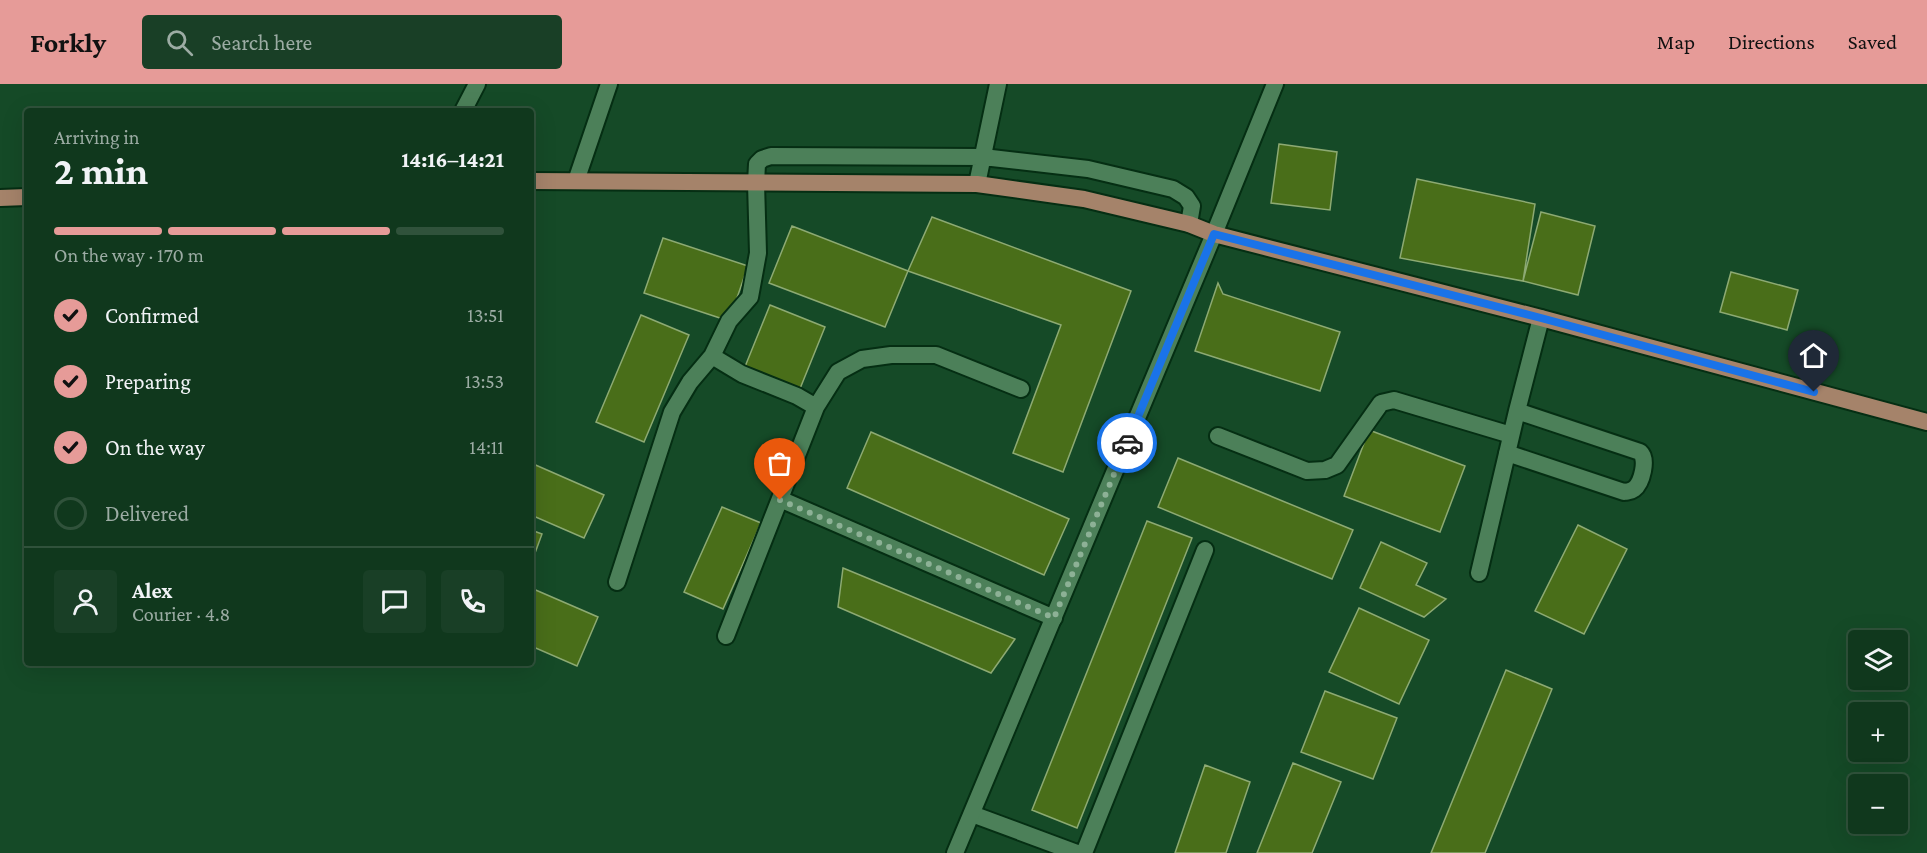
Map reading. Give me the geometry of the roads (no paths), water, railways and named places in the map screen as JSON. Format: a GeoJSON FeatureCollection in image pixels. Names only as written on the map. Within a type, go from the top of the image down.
{"type":"FeatureCollection","features":[{"type":"Feature","properties":{"kind":"main road"},"geometry":{"type":"LineString","coordinates":[[534,181],[977,184],[1084,199],[1189,224],[1214,234],[1541,318],[1927,423]]}},
{"type":"Feature","properties":{"kind":"main road"},"geometry":{"type":"LineString","coordinates":[[0,198],[24,197]]}},
{"type":"Feature","properties":{"kind":"street"},"geometry":{"type":"LineString","coordinates":[[465,108],[477,84]]}},
{"type":"Feature","properties":{"kind":"street"},"geometry":{"type":"LineString","coordinates":[[576,182],[609,84]]}},
{"type":"Feature","properties":{"kind":"street"},"geometry":{"type":"LineString","coordinates":[[977,184],[998,84]]}},
{"type":"Feature","properties":{"kind":"street"},"geometry":{"type":"LineString","coordinates":[[955,853],[1275,84]]}},
{"type":"Feature","properties":{"kind":"street"},"geometry":{"type":"LineString","coordinates":[[617,582],[672,412],[690,382],[712,356],[729,321],[750,297],[758,253],[757,164],[762,159],[771,156],[983,157],[1088,169],[1173,189],[1186,197],[1192,207],[1189,224]]}},
{"type":"Feature","properties":{"kind":"street"},"geometry":{"type":"LineString","coordinates":[[1479,573],[1541,318]]}},
{"type":"Feature","properties":{"kind":"street"},"geometry":{"type":"LineString","coordinates":[[726,636],[816,407],[838,372],[862,359],[891,355],[936,355],[1021,389]]}},
{"type":"Feature","properties":{"kind":"street"},"geometry":{"type":"LineString","coordinates":[[712,356],[742,374],[797,396],[816,407]]}},
{"type":"Feature","properties":{"kind":"street"},"geometry":{"type":"LineString","coordinates":[[1218,436],[1307,471],[1325,470],[1337,465],[1381,403],[1394,400],[1511,435]]}},
{"type":"Feature","properties":{"kind":"street"},"geometry":{"type":"LineString","coordinates":[[1507,453],[1624,492],[1636,487],[1645,462],[1644,455],[1640,452],[1517,411]]}},
{"type":"Feature","properties":{"kind":"street"},"geometry":{"type":"LineString","coordinates":[[780,500],[1054,618]]}},
{"type":"Feature","properties":{"kind":"street"},"geometry":{"type":"LineString","coordinates":[[1083,853],[1205,550]]}},
{"type":"Feature","properties":{"kind":"street"},"geometry":{"type":"LineString","coordinates":[[972,814],[1077,853]]}}]}
